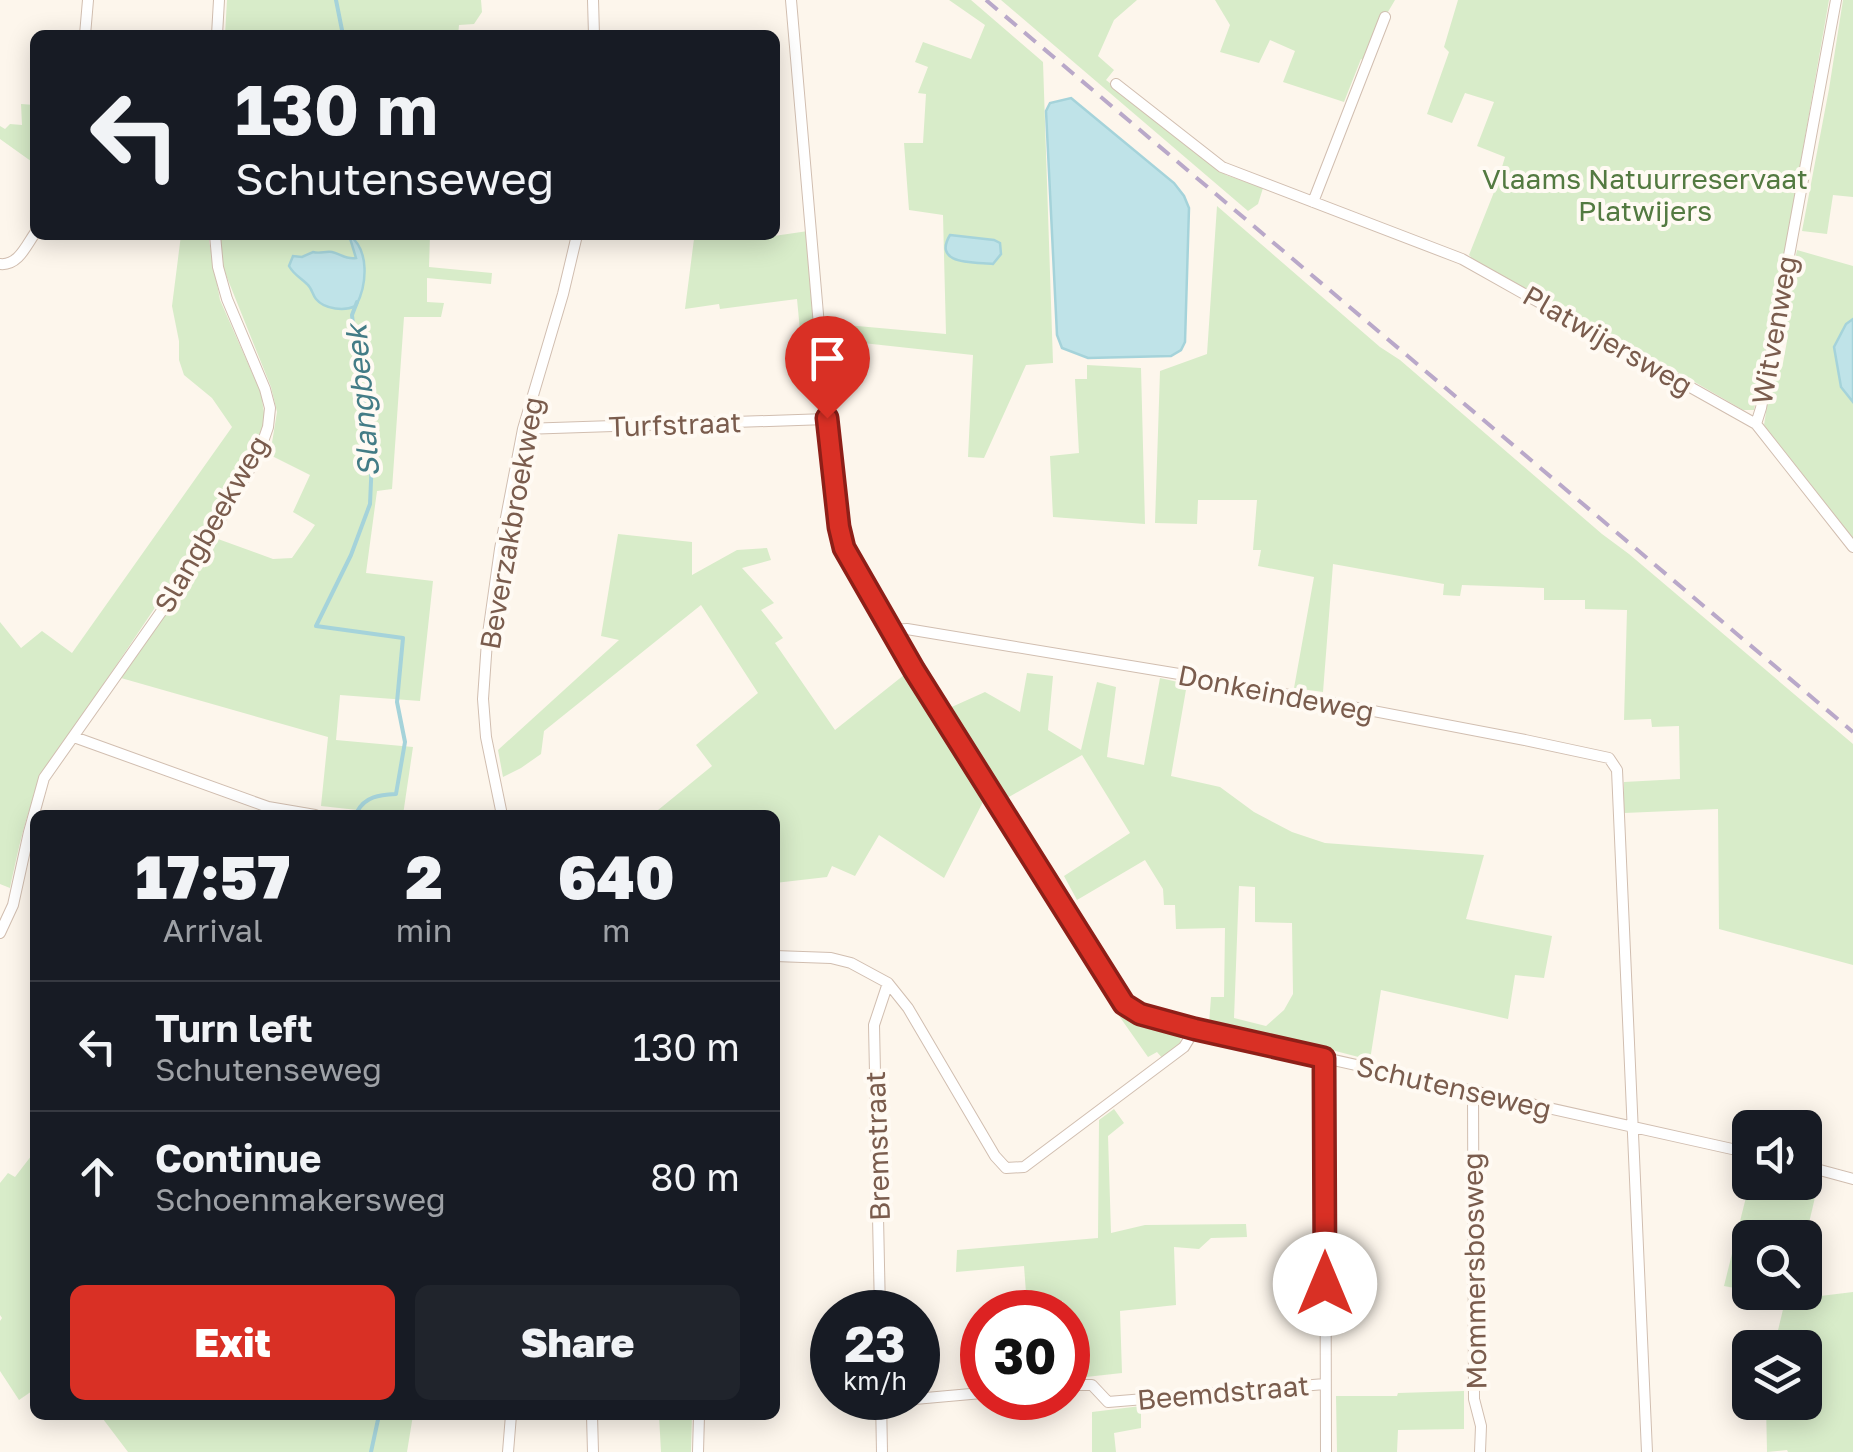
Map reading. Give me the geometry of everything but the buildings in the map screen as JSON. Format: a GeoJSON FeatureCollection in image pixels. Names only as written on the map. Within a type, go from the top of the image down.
{"type":"FeatureCollection","features":[{"type":"Feature","properties":{"kind":"street"},"geometry":{"type":"LineString","coordinates":[[85,30],[88,0]]}},
{"type":"Feature","properties":{"kind":"street"},"geometry":{"type":"LineString","coordinates":[[216,30],[219,0]]}},
{"type":"Feature","properties":{"kind":"street"},"geometry":{"type":"LineString","coordinates":[[593,0],[594,30]]}},
{"type":"Feature","properties":{"kind":"street"},"geometry":{"type":"LineString","coordinates":[[791,0],[839,527],[844,548],[890,630]]}},
{"type":"Feature","properties":{"kind":"street","name":"Witvenweg"},"geometry":{"type":"LineString","coordinates":[[1756,424],[1836,0]]}},
{"type":"Feature","properties":{"kind":"street"},"geometry":{"type":"LineString","coordinates":[[1313,202],[1385,17]]}},
{"type":"Feature","properties":{"kind":"street","name":"Platwijersweg"},"geometry":{"type":"LineString","coordinates":[[1116,84],[1222,167],[1462,259],[1756,424],[1853,547]]}},
{"type":"Feature","properties":{"kind":"street"},"geometry":{"type":"LineString","coordinates":[[4,265],[18,258],[31,240]]}},
{"type":"Feature","properties":{"kind":"street","name":"Slangbeekweg"},"geometry":{"type":"LineString","coordinates":[[35,810],[44,778],[192,568],[259,452],[268,428],[270,408],[227,299],[215,240]]}},
{"type":"Feature","properties":{"kind":"street","name":"Beverzakbroekweg"},"geometry":{"type":"LineString","coordinates":[[501,810],[486,737],[486,640],[524,430],[576,240]]}},
{"type":"Feature","properties":{"kind":"street","name":"Turfstraat"},"geometry":{"type":"LineString","coordinates":[[524,430],[827,418]]}},
{"type":"Feature","properties":{"kind":"street","name":"Donkeindeweg"},"geometry":{"type":"LineString","coordinates":[[890,630],[906,629],[1185,675],[1609,758],[1618,770],[1647,1452]]}},
{"type":"Feature","properties":{"kind":"street","name":"Schutenseweg"},"geometry":{"type":"LineString","coordinates":[[890,630],[1124,1004],[1140,1014],[1732,1150]]}},
{"type":"Feature","properties":{"kind":"street"},"geometry":{"type":"LineString","coordinates":[[74,737],[286,810]]}},
{"type":"Feature","properties":{"kind":"street","name":"Slangbeekweg"},"geometry":{"type":"LineString","coordinates":[[0,933],[13,905],[30,828]]}},
{"type":"Feature","properties":{"kind":"street"},"geometry":{"type":"LineString","coordinates":[[780,956],[841,960],[888,983],[908,1008],[995,1156],[1006,1168],[1024,1168],[1184,1047],[1195,1029]]}},
{"type":"Feature","properties":{"kind":"street","name":"Bremstraat"},"geometry":{"type":"LineString","coordinates":[[880,1290],[874,1025],[888,983]]}},
{"type":"Feature","properties":{"kind":"street"},"geometry":{"type":"LineString","coordinates":[[1324,1058],[1326,1452]]}},
{"type":"Feature","properties":{"kind":"street","name":"Mommersbosweg"},"geometry":{"type":"LineString","coordinates":[[1473,1090],[1474,1399],[1481,1426],[1480,1452]]}},
{"type":"Feature","properties":{"kind":"street"},"geometry":{"type":"LineString","coordinates":[[1822,1171],[1853,1179]]}},
{"type":"Feature","properties":{"kind":"street","name":"Beemdstraat"},"geometry":{"type":"LineString","coordinates":[[1090,1385],[1108,1402],[1325,1384]]}},
{"type":"Feature","properties":{"kind":"street"},"geometry":{"type":"LineString","coordinates":[[508,1452],[511,1420]]}},
{"type":"Feature","properties":{"kind":"street"},"geometry":{"type":"LineString","coordinates":[[592,1420],[593,1452]]}},
{"type":"Feature","properties":{"kind":"street"},"geometry":{"type":"LineString","coordinates":[[698,1452],[699,1420]]}},
{"type":"Feature","properties":{"kind":"street"},"geometry":{"type":"LineString","coordinates":[[881,1420],[882,1452]]}},
{"type":"Feature","properties":{"kind":"green space"},"geometry":{"type":"Polygon","coordinates":[[[227,0],[481,0],[482,12],[474,24],[459,25],[458,30],[225,30],[227,0]]]}},
{"type":"Feature","properties":{"kind":"green space"},"geometry":{"type":"Polygon","coordinates":[[[949,0],[971,0],[1043,62],[1053,363],[1026,365],[984,458],[968,457],[973,355],[826,339],[824,323],[946,334],[943,215],[909,210],[904,143],[923,143],[926,94],[918,93],[928,67],[915,62],[923,42],[971,59],[985,25],[949,0]]]}},
{"type":"Feature","properties":{"kind":"green space"},"geometry":{"type":"Polygon","coordinates":[[[1001,0],[1137,0],[1114,20],[1098,56],[1114,70],[1106,80],[1226,175],[1263,188],[1258,204],[1248,211],[1001,0]]]}},
{"type":"Feature","properties":{"kind":"green space"},"geometry":{"type":"Polygon","coordinates":[[[1215,0],[1395,0],[1367,62],[1361,59],[1344,102],[1283,82],[1295,51],[1270,40],[1259,63],[1220,52],[1230,25],[1215,0]]]}},
{"type":"Feature","properties":{"kind":"green space","name":"Vlaams Natuurreservaat Platwijers"},"geometry":{"type":"Polygon","coordinates":[[[1458,0],[1829,0],[1754,410],[1743,410],[1634,347],[1468,264],[1505,157],[1477,146],[1494,102],[1465,93],[1452,123],[1427,114],[1449,52],[1444,47],[1458,0]]]}},
{"type":"Feature","properties":{"kind":"green space"},"geometry":{"type":"Polygon","coordinates":[[[1843,0],[1853,0],[1853,197],[1833,195],[1827,234],[1802,231],[1829,89],[1843,0]]]}},
{"type":"Feature","properties":{"kind":"green space"},"geometry":{"type":"Polygon","coordinates":[[[21,104],[30,105],[30,160],[0,139],[0,126],[5,129],[10,124],[22,125],[21,104]]]}},
{"type":"Feature","properties":{"kind":"green space"},"geometry":{"type":"Polygon","coordinates":[[[1217,206],[1853,744],[1853,965],[1719,929],[1718,809],[1624,813],[1624,782],[1680,779],[1679,726],[1652,727],[1651,719],[1624,720],[1627,610],[1585,609],[1585,600],[1544,600],[1544,588],[1462,585],[1460,596],[1443,595],[1444,584],[1333,564],[1323,692],[1294,688],[1314,577],[1258,566],[1261,550],[1253,550],[1257,500],[1198,500],[1197,524],[1155,523],[1160,371],[1207,354],[1217,206]]]}},
{"type":"Feature","properties":{"kind":"green space"},"geometry":{"type":"Polygon","coordinates":[[[808,231],[815,339],[801,341],[797,299],[720,309],[719,304],[685,309],[694,240],[780,240],[780,235],[808,231]]]}},
{"type":"Feature","properties":{"kind":"green space"},"geometry":{"type":"Polygon","coordinates":[[[180,240],[209,240],[220,300],[261,393],[266,426],[252,463],[48,767],[29,811],[10,888],[0,884],[0,622],[21,648],[42,631],[72,653],[232,427],[212,398],[184,375],[172,306],[180,240]]]}},
{"type":"Feature","properties":{"kind":"green space"},"geometry":{"type":"Polygon","coordinates":[[[220,240],[430,240],[429,267],[492,273],[491,284],[427,278],[427,302],[444,303],[441,317],[404,317],[392,489],[377,491],[366,573],[433,581],[420,701],[340,695],[336,740],[413,747],[404,810],[321,806],[328,737],[121,678],[218,539],[273,559],[292,558],[315,525],[293,512],[310,475],[270,455],[277,412],[271,387],[222,265],[220,240]]]}},
{"type":"Feature","properties":{"kind":"green space"},"geometry":{"type":"Polygon","coordinates":[[[1797,250],[1853,266],[1853,319],[1845,324],[1841,387],[1853,402],[1853,538],[1764,425],[1774,361],[1783,363],[1787,341],[1778,338],[1797,250]]]}},
{"type":"Feature","properties":{"kind":"green space"},"geometry":{"type":"Polygon","coordinates":[[[1087,365],[1141,368],[1145,524],[1053,517],[1050,456],[1079,453],[1075,379],[1087,379],[1087,365]]]}},
{"type":"Feature","properties":{"kind":"green space"},"geometry":{"type":"Polygon","coordinates":[[[618,534],[692,542],[692,575],[737,550],[767,548],[771,560],[742,568],[774,603],[761,610],[783,638],[775,643],[835,730],[909,671],[986,796],[944,878],[879,835],[855,876],[832,866],[827,877],[780,882],[780,810],[658,810],[712,766],[696,745],[758,693],[701,605],[544,731],[541,754],[503,777],[498,750],[619,640],[601,636],[618,534]]]}},
{"type":"Feature","properties":{"kind":"green space"},"geometry":{"type":"Polygon","coordinates":[[[1027,673],[1053,676],[1048,730],[1081,750],[1097,682],[1116,687],[1107,757],[1144,765],[1160,678],[1187,684],[1171,776],[1220,787],[1254,812],[1292,832],[1325,843],[1484,855],[1466,919],[1552,936],[1544,978],[1515,975],[1508,1019],[1381,990],[1370,1060],[1209,1024],[1211,997],[1224,997],[1225,928],[1176,929],[1175,905],[1164,905],[1163,889],[1145,860],[1077,900],[1064,876],[1130,833],[1082,755],[1002,801],[945,710],[985,692],[1020,712],[1027,673]],[[1239,886],[1234,1018],[1266,1026],[1284,1010],[1293,994],[1292,923],[1255,922],[1255,887],[1239,886]]]}},
{"type":"Feature","properties":{"kind":"green space"},"geometry":{"type":"Polygon","coordinates":[[[1124,1009],[1177,1029],[1180,1044],[1163,1059],[1157,1052],[1148,1057],[1117,1013],[1124,1009]]]}},
{"type":"Feature","properties":{"kind":"green space"},"geometry":{"type":"Polygon","coordinates":[[[1114,1109],[1124,1123],[1108,1136],[1111,1233],[1145,1225],[1246,1224],[1247,1237],[1211,1238],[1199,1249],[1174,1247],[1176,1305],[1120,1311],[1122,1373],[1090,1377],[1090,1290],[1026,1290],[1024,1266],[956,1272],[957,1250],[1098,1238],[1099,1120],[1114,1109]]]}},
{"type":"Feature","properties":{"kind":"green space"},"geometry":{"type":"Polygon","coordinates":[[[30,1158],[30,1392],[19,1400],[0,1371],[0,1183],[8,1173],[15,1177],[30,1158]]]}},
{"type":"Feature","properties":{"kind":"green space"},"geometry":{"type":"Polygon","coordinates":[[[1745,1200],[1814,1200],[1810,1220],[1740,1220],[1745,1200]]]}},
{"type":"Feature","properties":{"kind":"green space"},"geometry":{"type":"Polygon","coordinates":[[[1732,1254],[1732,1288],[1724,1286],[1732,1254]]]}},
{"type":"Feature","properties":{"kind":"green space"},"geometry":{"type":"Polygon","coordinates":[[[1853,1292],[1853,1452],[1767,1452],[1766,1420],[1822,1420],[1822,1330],[1778,1330],[1783,1310],[1822,1310],[1822,1296],[1853,1292]]]}},
{"type":"Feature","properties":{"kind":"green space"},"geometry":{"type":"Polygon","coordinates":[[[1464,1391],[1464,1429],[1398,1430],[1397,1452],[1337,1452],[1336,1396],[1464,1391]]]}},
{"type":"Feature","properties":{"kind":"green space"},"geometry":{"type":"Polygon","coordinates":[[[1141,1406],[1141,1428],[1114,1433],[1116,1452],[1092,1452],[1092,1412],[1141,1406]]]}},
{"type":"Feature","properties":{"kind":"green space"},"geometry":{"type":"Polygon","coordinates":[[[104,1420],[412,1420],[407,1452],[128,1452],[104,1420]]]}},
{"type":"Feature","properties":{"kind":"green space"},"geometry":{"type":"Polygon","coordinates":[[[659,1420],[692,1420],[691,1452],[661,1452],[659,1420]]]}},
{"type":"Feature","properties":{"kind":"water"},"geometry":{"type":"Polygon","coordinates":[[[1071,98],[1174,183],[1189,208],[1185,342],[1171,356],[1088,358],[1062,348],[1057,335],[1046,111],[1050,103],[1071,98]]]}},
{"type":"Feature","properties":{"kind":"water"},"geometry":{"type":"Polygon","coordinates":[[[950,235],[994,240],[1000,243],[1001,254],[993,264],[958,260],[946,252],[950,235]]]}},
{"type":"Feature","properties":{"kind":"water"},"geometry":{"type":"Polygon","coordinates":[[[351,240],[356,241],[363,259],[362,288],[356,306],[341,309],[320,303],[289,266],[293,256],[313,252],[356,258],[351,240]]]}},
{"type":"Feature","properties":{"kind":"water"},"geometry":{"type":"Polygon","coordinates":[[[1853,319],[1853,402],[1841,387],[1834,347],[1853,319]]]}},
{"type":"Feature","properties":{"kind":"waterway","name":"Slangbeek"},"geometry":{"type":"LineString","coordinates":[[336,0],[342,30]]}},
{"type":"Feature","properties":{"kind":"waterway","name":"Slangbeek"},"geometry":{"type":"LineString","coordinates":[[357,302],[352,315],[372,459],[370,504],[351,555],[316,626],[403,638],[397,702],[405,742],[396,794],[369,800],[358,810]]}},
{"type":"Feature","properties":{"kind":"waterway","name":"Slangbeek"},"geometry":{"type":"LineString","coordinates":[[371,1452],[378,1420]]}},
{"type":"Feature","properties":{"kind":"railway"},"geometry":{"type":"LineString","coordinates":[[986,0],[1853,732]]}},
{"type":"Feature","properties":{"kind":"route"},"geometry":{"type":"LineString","coordinates":[[827,418],[844,548],[914,670],[1124,1004],[1140,1014],[1195,1029],[1324,1058],[1325,1284]]}}]}
